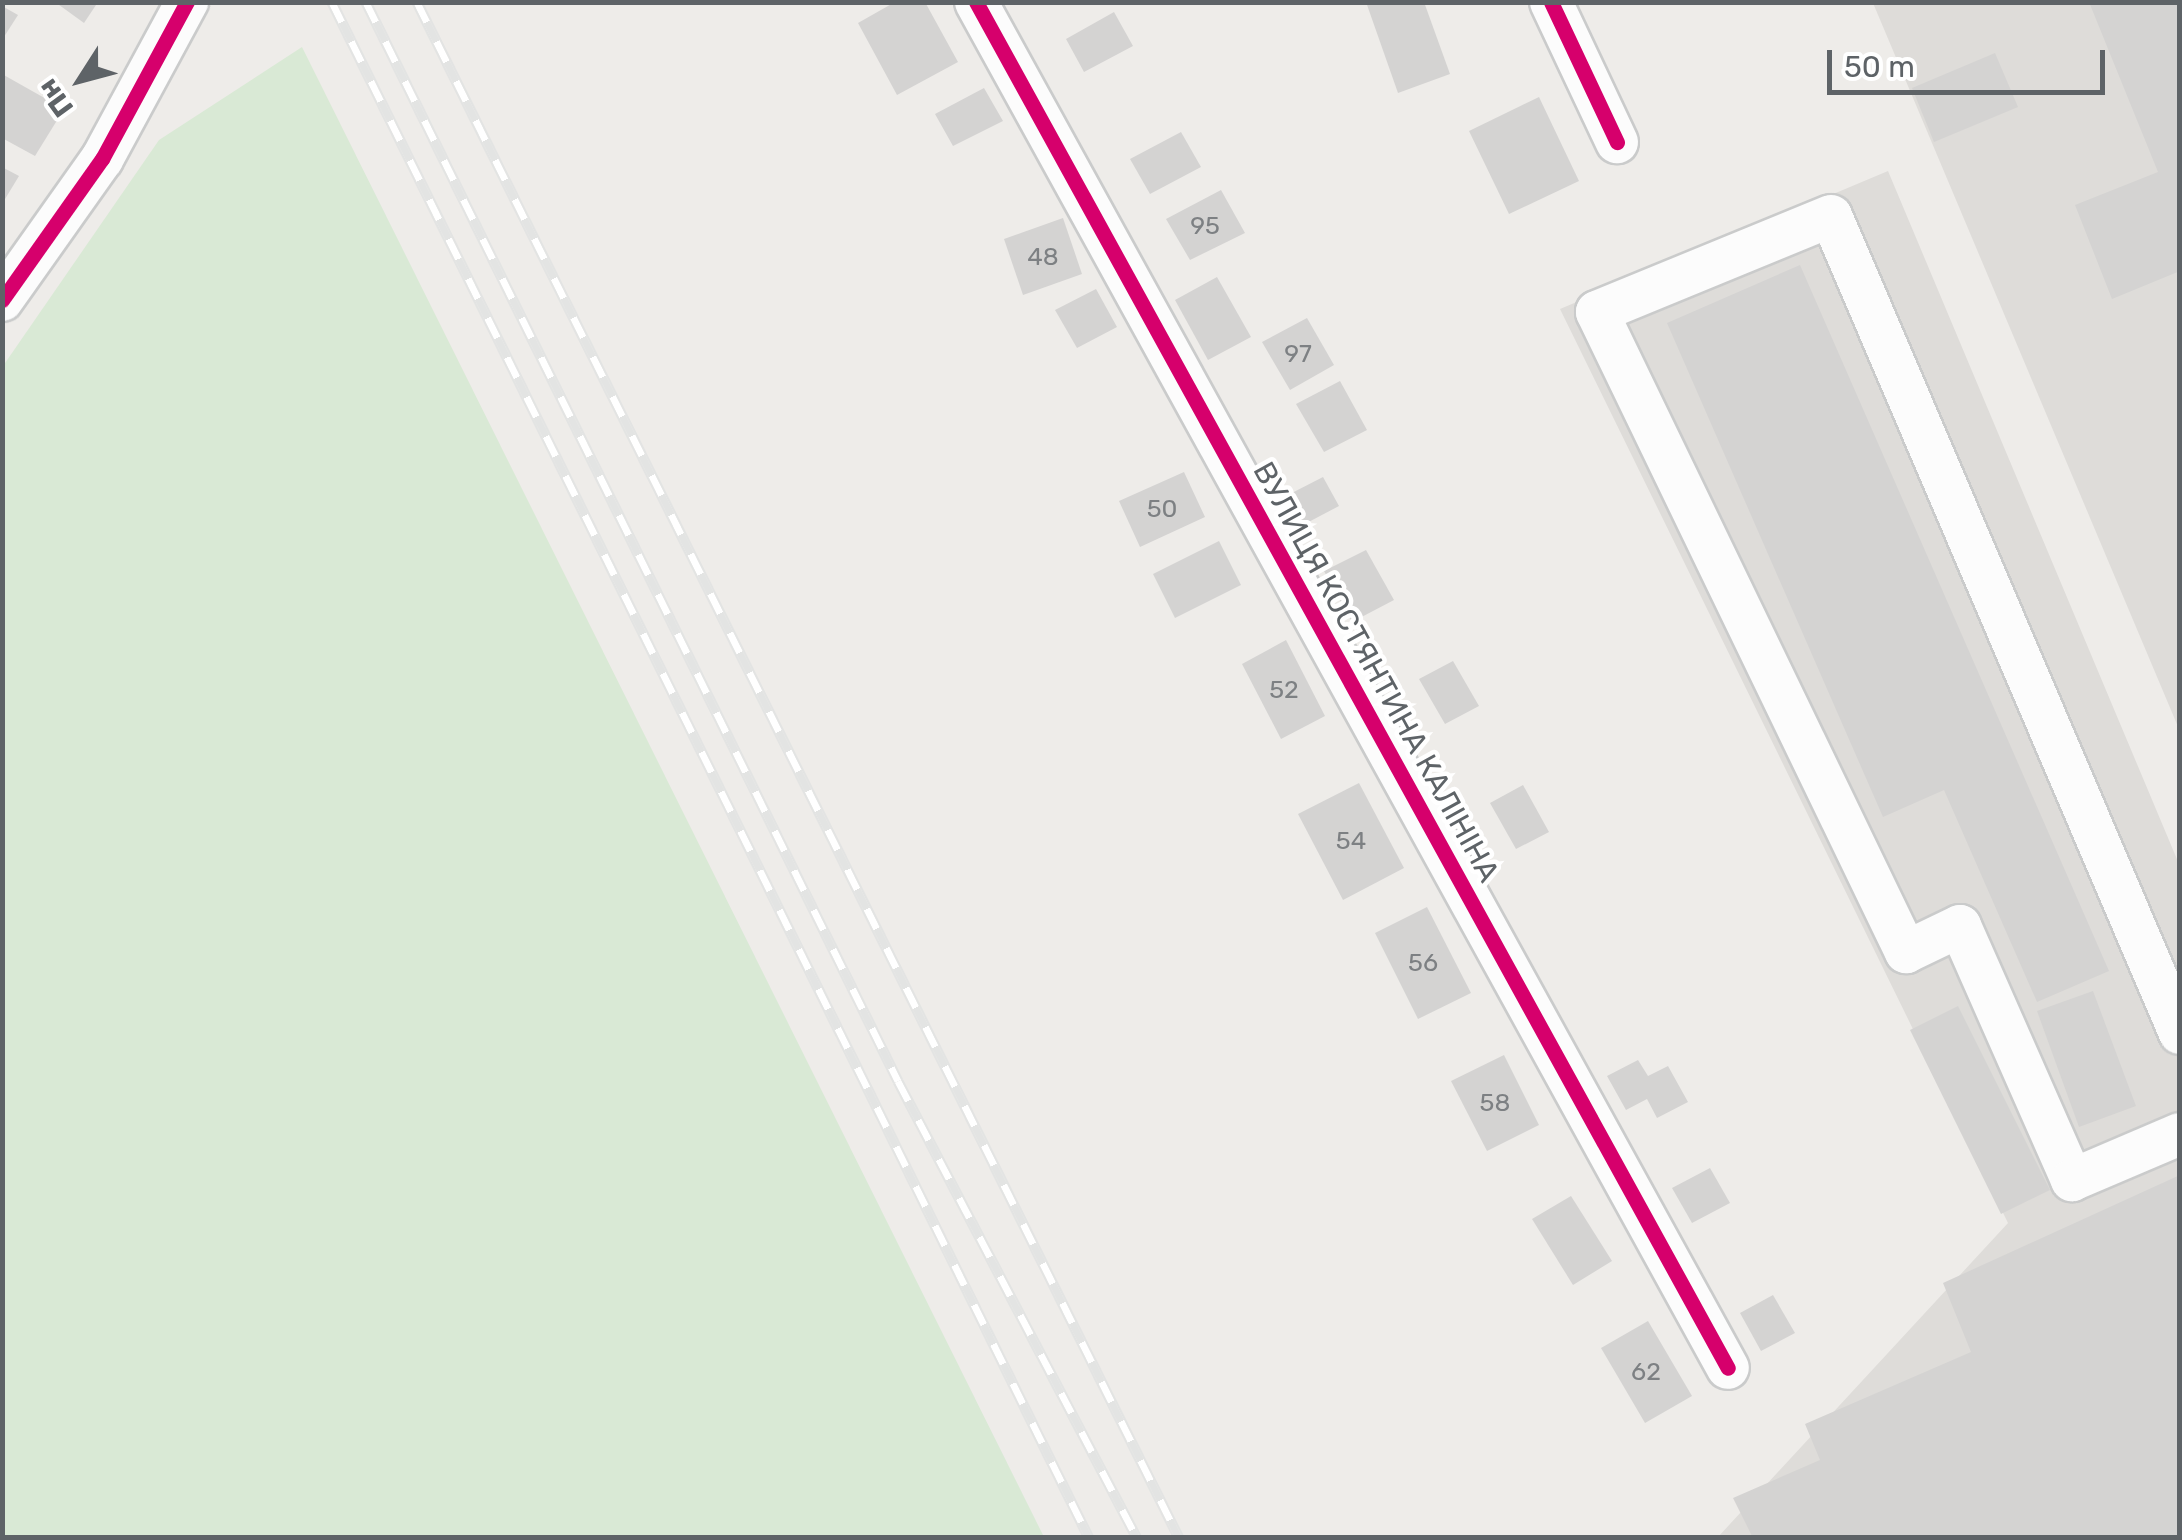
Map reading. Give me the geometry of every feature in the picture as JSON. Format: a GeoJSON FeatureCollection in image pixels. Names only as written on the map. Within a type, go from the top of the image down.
{"type":"FeatureCollection","features":[{"type":"Feature","properties":{"kind":"street"},"geometry":{"type":"LineString","coordinates":[[2,300],[102,159],[187,2]]}},
{"type":"Feature","properties":{"kind":"street","name":"ВУЛИЦЯ КОСТЯНТИНА КАЛІНІНА"},"geometry":{"type":"LineString","coordinates":[[976,2],[1728,1368]]}},
{"type":"Feature","properties":{"kind":"street"},"geometry":{"type":"LineString","coordinates":[[1552,2],[1617,142]]}},
{"type":"Feature","properties":{"kind":"street"},"geometry":{"type":"LineString","coordinates":[[2180,1033],[1831,216],[1597,312],[1906,952],[1960,926],[2072,1180],[2180,1134]]}},
{"type":"Feature","properties":{"kind":"shaded area"},"geometry":{"type":"Polygon","coordinates":[[[1873,3],[2179,3],[2179,729],[1873,3]]]}},
{"type":"Feature","properties":{"kind":"shaded area"},"geometry":{"type":"Polygon","coordinates":[[[1888,171],[2179,864],[2179,1537],[1718,1537],[2008,1223],[1560,309],[1888,171]]]}},
{"type":"Feature","properties":{"kind":"green space"},"geometry":{"type":"Polygon","coordinates":[[[302,47],[1044,1537],[3,1537],[3,366],[159,140],[302,47]]]}},
{"type":"Feature","properties":{"kind":"building"},"geometry":{"type":"Polygon","coordinates":[[[55,2],[98,2],[84,23],[55,2]]]}},
{"type":"Feature","properties":{"kind":"building"},"geometry":{"type":"Polygon","coordinates":[[[895,2],[925,2],[958,62],[897,95],[858,23],[895,2]]]}},
{"type":"Feature","properties":{"kind":"building"},"geometry":{"type":"Polygon","coordinates":[[[1366,2],[1424,2],[1450,74],[1398,93],[1366,2]]]}},
{"type":"Feature","properties":{"kind":"building"},"geometry":{"type":"Polygon","coordinates":[[[2089,2],[2180,2],[2180,271],[2112,299],[2075,205],[2158,172],[2089,2]]]}},
{"type":"Feature","properties":{"kind":"building"},"geometry":{"type":"Polygon","coordinates":[[[2,6],[18,15],[2,40],[2,6]]]}},
{"type":"Feature","properties":{"kind":"building"},"geometry":{"type":"Polygon","coordinates":[[[1114,12],[1133,46],[1084,72],[1066,39],[1114,12]]]}},
{"type":"Feature","properties":{"kind":"building"},"geometry":{"type":"Polygon","coordinates":[[[1995,53],[2018,107],[1934,142],[1912,88],[1995,53]]]}},
{"type":"Feature","properties":{"kind":"building"},"geometry":{"type":"Polygon","coordinates":[[[2,74],[64,109],[35,156],[2,138],[2,74]]]}},
{"type":"Feature","properties":{"kind":"building"},"geometry":{"type":"Polygon","coordinates":[[[984,88],[1003,121],[953,146],[935,114],[984,88]]]}},
{"type":"Feature","properties":{"kind":"building"},"geometry":{"type":"Polygon","coordinates":[[[1539,97],[1579,181],[1509,214],[1469,131],[1539,97]]]}},
{"type":"Feature","properties":{"kind":"building"},"geometry":{"type":"Polygon","coordinates":[[[1181,132],[1201,167],[1150,194],[1130,159],[1181,132]]]}},
{"type":"Feature","properties":{"kind":"building"},"geometry":{"type":"Polygon","coordinates":[[[2,167],[19,176],[2,204],[2,167]]]}},
{"type":"Feature","properties":{"kind":"building"},"geometry":{"type":"Polygon","coordinates":[[[1221,190],[1245,233],[1190,260],[1166,219],[1221,190]]]}},
{"type":"Feature","properties":{"kind":"building"},"geometry":{"type":"Polygon","coordinates":[[[1063,218],[1082,274],[1023,295],[1004,239],[1063,218]]]}},
{"type":"Feature","properties":{"kind":"building"},"geometry":{"type":"Polygon","coordinates":[[[1800,265],[2109,971],[2037,1002],[1944,790],[1883,817],[1667,323],[1800,265]]]}},
{"type":"Feature","properties":{"kind":"building"},"geometry":{"type":"Polygon","coordinates":[[[1217,277],[1251,337],[1208,360],[1175,300],[1217,277]]]}},
{"type":"Feature","properties":{"kind":"building"},"geometry":{"type":"Polygon","coordinates":[[[1096,289],[1117,327],[1077,348],[1055,310],[1096,289]]]}},
{"type":"Feature","properties":{"kind":"building"},"geometry":{"type":"Polygon","coordinates":[[[1307,318],[1334,365],[1290,390],[1262,342],[1307,318]]]}},
{"type":"Feature","properties":{"kind":"building"},"geometry":{"type":"Polygon","coordinates":[[[1340,381],[1367,430],[1324,452],[1296,404],[1340,381]]]}},
{"type":"Feature","properties":{"kind":"building"},"geometry":{"type":"Polygon","coordinates":[[[1184,472],[1205,517],[1140,547],[1119,501],[1184,472]]]}},
{"type":"Feature","properties":{"kind":"building"},"geometry":{"type":"Polygon","coordinates":[[[1323,477],[1339,506],[1301,526],[1286,496],[1323,477]]]}},
{"type":"Feature","properties":{"kind":"building"},"geometry":{"type":"Polygon","coordinates":[[[1219,541],[1241,585],[1175,618],[1153,574],[1219,541]]]}},
{"type":"Feature","properties":{"kind":"building"},"geometry":{"type":"Polygon","coordinates":[[[1366,550],[1394,600],[1352,622],[1324,571],[1366,550]]]}},
{"type":"Feature","properties":{"kind":"building"},"geometry":{"type":"Polygon","coordinates":[[[1286,640],[1325,716],[1281,739],[1242,664],[1286,640]]]}},
{"type":"Feature","properties":{"kind":"building"},"geometry":{"type":"Polygon","coordinates":[[[1453,661],[1479,706],[1445,724],[1419,679],[1453,661]]]}},
{"type":"Feature","properties":{"kind":"building"},"geometry":{"type":"Polygon","coordinates":[[[1359,783],[1404,868],[1343,900],[1298,814],[1359,783]]]}},
{"type":"Feature","properties":{"kind":"building"},"geometry":{"type":"Polygon","coordinates":[[[1523,785],[1549,832],[1516,849],[1490,803],[1523,785]]]}},
{"type":"Feature","properties":{"kind":"building"},"geometry":{"type":"Polygon","coordinates":[[[1427,907],[1471,993],[1418,1019],[1375,933],[1427,907]]]}},
{"type":"Feature","properties":{"kind":"building"},"geometry":{"type":"Polygon","coordinates":[[[2093,991],[2136,1106],[2079,1127],[2037,1011],[2093,991]]]}},
{"type":"Feature","properties":{"kind":"building"},"geometry":{"type":"Polygon","coordinates":[[[1958,1006],[2050,1190],[2001,1214],[1910,1030],[1958,1006]]]}},
{"type":"Feature","properties":{"kind":"building"},"geometry":{"type":"Polygon","coordinates":[[[1504,1055],[1539,1125],[1487,1151],[1451,1081],[1504,1055]]]}},
{"type":"Feature","properties":{"kind":"building"},"geometry":{"type":"Polygon","coordinates":[[[1638,1060],[1648,1076],[1668,1066],[1688,1102],[1657,1118],[1647,1099],[1626,1110],[1607,1076],[1638,1060]]]}},
{"type":"Feature","properties":{"kind":"building"},"geometry":{"type":"Polygon","coordinates":[[[1710,1168],[1730,1203],[1692,1223],[1672,1188],[1710,1168]]]}},
{"type":"Feature","properties":{"kind":"building"},"geometry":{"type":"Polygon","coordinates":[[[2180,1175],[2180,1538],[1753,1538],[1733,1498],[1820,1460],[1805,1424],[1971,1352],[1943,1283],[2180,1175]]]}},
{"type":"Feature","properties":{"kind":"building"},"geometry":{"type":"Polygon","coordinates":[[[1571,1196],[1612,1261],[1573,1285],[1532,1219],[1571,1196]]]}},
{"type":"Feature","properties":{"kind":"building"},"geometry":{"type":"Polygon","coordinates":[[[1773,1295],[1795,1333],[1761,1351],[1740,1313],[1773,1295]]]}},
{"type":"Feature","properties":{"kind":"building"},"geometry":{"type":"Polygon","coordinates":[[[1648,1321],[1692,1396],[1645,1423],[1601,1348],[1648,1321]]]}},
{"type":"Feature","properties":{"kind":"railway"},"geometry":{"type":"LineString","coordinates":[[332,2],[1089,1538]]}},
{"type":"Feature","properties":{"kind":"railway"},"geometry":{"type":"LineString","coordinates":[[366,2],[898,1081],[1137,1538]]}},
{"type":"Feature","properties":{"kind":"railway"},"geometry":{"type":"LineString","coordinates":[[417,2],[1179,1538]]}},
{"type":"Feature","properties":{"kind":"cycle path"},"geometry":{"type":"LineString","coordinates":[[2,300],[102,159],[187,2]]}},
{"type":"Feature","properties":{"kind":"cycle path"},"geometry":{"type":"LineString","coordinates":[[976,2],[1728,1368]]}},
{"type":"Feature","properties":{"kind":"cycle path"},"geometry":{"type":"LineString","coordinates":[[1551,2],[1617,142]]}}]}
